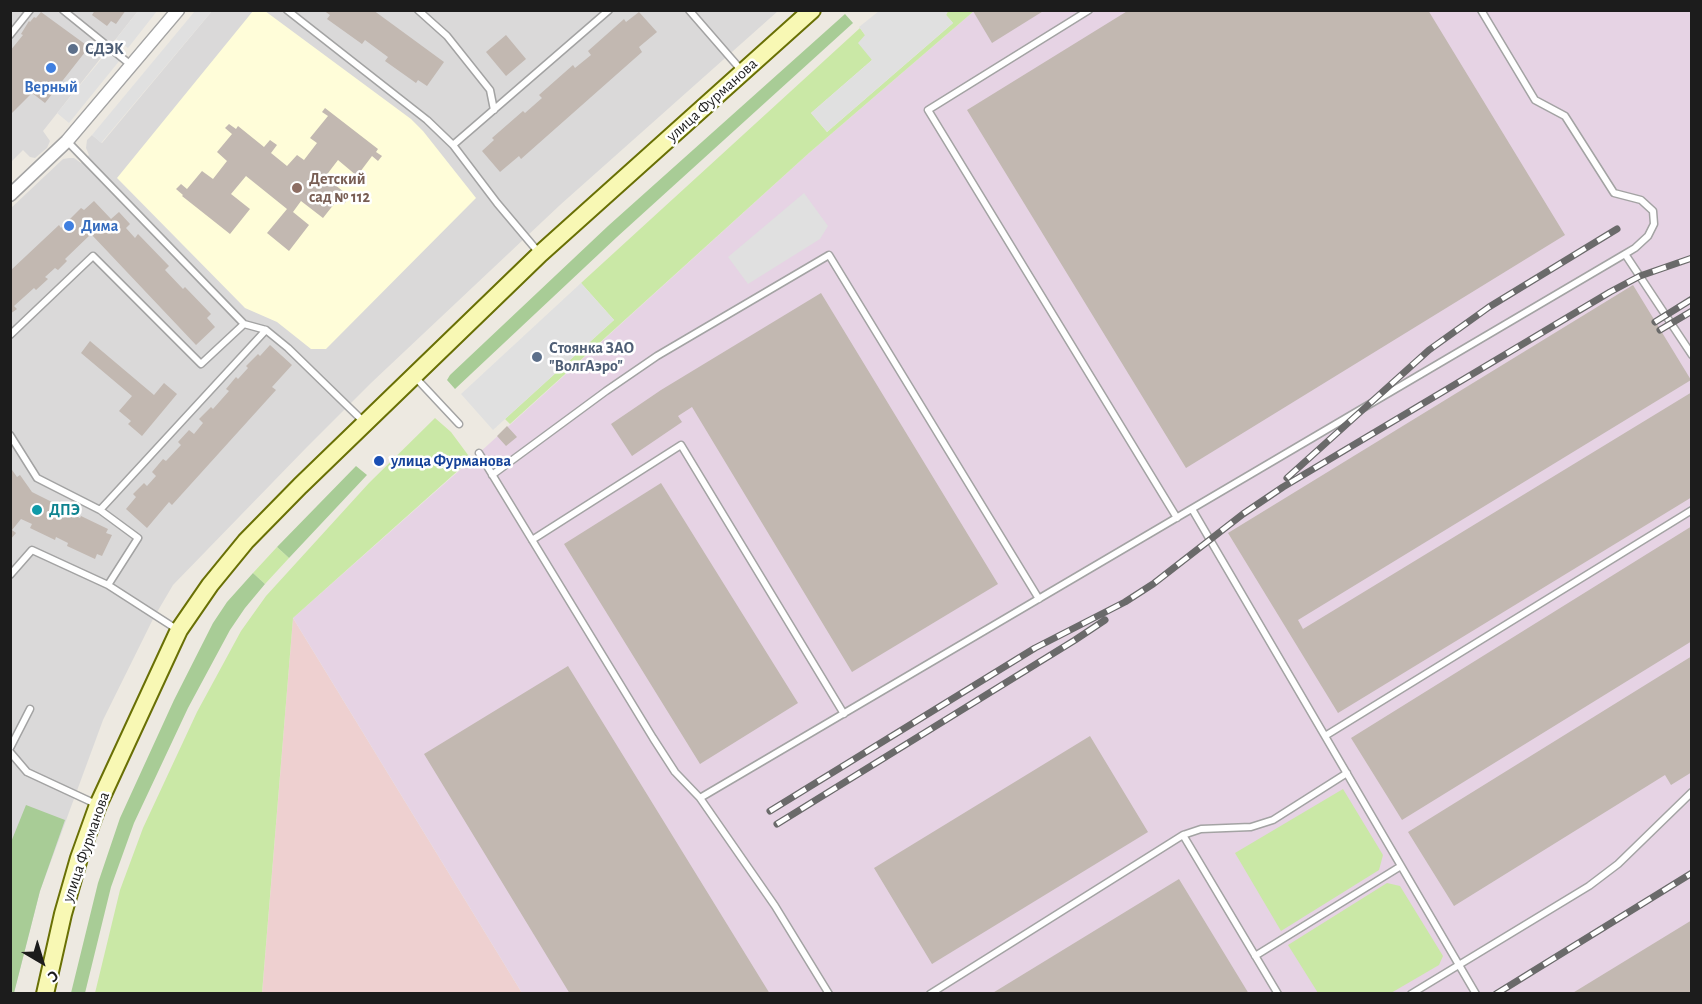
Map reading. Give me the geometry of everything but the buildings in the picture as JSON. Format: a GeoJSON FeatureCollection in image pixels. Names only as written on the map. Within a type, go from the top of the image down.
{"type":"FeatureCollection","features":[{"type":"Feature","properties":{"kind":"main road","name":"улица Фурманова"},"geometry":{"type":"LineString","coordinates":[[45,993],[63,914],[79,858],[98,805],[179,630],[210,585],[246,541],[300,486],[540,254],[812,10]]}},
{"type":"Feature","properties":{"kind":"street"},"geometry":{"type":"LineString","coordinates":[[10,195],[67,141],[132,66],[173,12]]}},
{"type":"Feature","properties":{"kind":"lane"},"geometry":{"type":"LineString","coordinates":[[10,35],[30,10]]}},
{"type":"Feature","properties":{"kind":"lane"},"geometry":{"type":"LineString","coordinates":[[63,10],[132,66]]}},
{"type":"Feature","properties":{"kind":"lane"},"geometry":{"type":"LineString","coordinates":[[287,10],[427,120],[453,145],[540,254]]}},
{"type":"Feature","properties":{"kind":"lane"},"geometry":{"type":"LineString","coordinates":[[418,10],[447,36],[490,90],[494,110]]}},
{"type":"Feature","properties":{"kind":"lane"},"geometry":{"type":"LineString","coordinates":[[689,10],[742,72]]}},
{"type":"Feature","properties":{"kind":"lane"},"geometry":{"type":"LineString","coordinates":[[1089,10],[928,110],[1177,518]]}},
{"type":"Feature","properties":{"kind":"lane"},"geometry":{"type":"LineString","coordinates":[[700,798],[1625,254],[1648,236],[1654,224],[1653,211],[1641,200],[1614,193],[1565,116],[1535,100],[1481,10]]}},
{"type":"Feature","properties":{"kind":"lane"},"geometry":{"type":"LineString","coordinates":[[453,145],[608,11]]}},
{"type":"Feature","properties":{"kind":"lane"},"geometry":{"type":"LineString","coordinates":[[67,141],[244,324],[266,330],[288,348],[365,424]]}},
{"type":"Feature","properties":{"kind":"lane"},"geometry":{"type":"LineString","coordinates":[[1625,254],[1692,356]]}},
{"type":"Feature","properties":{"kind":"lane"},"geometry":{"type":"LineString","coordinates":[[492,475],[657,356],[830,255],[1039,599]]}},
{"type":"Feature","properties":{"kind":"lane"},"geometry":{"type":"LineString","coordinates":[[10,335],[93,256],[201,364],[244,324]]}},
{"type":"Feature","properties":{"kind":"lane"},"geometry":{"type":"LineString","coordinates":[[100,510],[266,330]]}},
{"type":"Feature","properties":{"kind":"lane"},"geometry":{"type":"LineString","coordinates":[[414,377],[459,424]]}},
{"type":"Feature","properties":{"kind":"lane"},"geometry":{"type":"LineString","coordinates":[[10,435],[37,478],[100,510],[138,538],[108,585]]}},
{"type":"Feature","properties":{"kind":"lane"},"geometry":{"type":"LineString","coordinates":[[532,540],[681,445],[844,714]]}},
{"type":"Feature","properties":{"kind":"lane"},"geometry":{"type":"LineString","coordinates":[[479,453],[675,772],[700,798],[775,906],[829,993]]}},
{"type":"Feature","properties":{"kind":"lane"},"geometry":{"type":"LineString","coordinates":[[1192,509],[1476,993]]}},
{"type":"Feature","properties":{"kind":"lane"},"geometry":{"type":"LineString","coordinates":[[1325,736],[1692,510]]}},
{"type":"Feature","properties":{"kind":"lane"},"geometry":{"type":"LineString","coordinates":[[10,575],[32,550],[108,585],[179,630]]}},
{"type":"Feature","properties":{"kind":"lane"},"geometry":{"type":"LineString","coordinates":[[30,709],[10,750],[27,772],[98,805]]}},
{"type":"Feature","properties":{"kind":"lane"},"geometry":{"type":"LineString","coordinates":[[930,993],[1182,835],[1201,829],[1251,827],[1273,820],[1347,773]]}},
{"type":"Feature","properties":{"kind":"lane"},"geometry":{"type":"LineString","coordinates":[[1411,993],[1588,886],[1617,864],[1692,792]]}},
{"type":"Feature","properties":{"kind":"lane"},"geometry":{"type":"LineString","coordinates":[[1182,835],[1278,993]]}},
{"type":"Feature","properties":{"kind":"lane"},"geometry":{"type":"LineString","coordinates":[[1255,956],[1401,866]]}},
{"type":"Feature","properties":{"kind":"shaded area"},"geometry":{"type":"Polygon","coordinates":[[[11,11],[138,11],[43,131],[50,141],[47,148],[35,158],[30,157],[23,150],[11,162],[11,11]]]}},
{"type":"Feature","properties":{"kind":"shaded area"},"geometry":{"type":"Polygon","coordinates":[[[138,11],[157,11],[128,48],[116,39],[138,11]]]}},
{"type":"Feature","properties":{"kind":"shaded area"},"geometry":{"type":"Polygon","coordinates":[[[195,11],[212,11],[101,143],[92,135],[195,11]]]}},
{"type":"Feature","properties":{"kind":"shaded area"},"geometry":{"type":"Polygon","coordinates":[[[212,11],[778,11],[560,205],[371,383],[173,585],[153,619],[103,720],[40,891],[14,993],[11,994],[11,208],[63,159],[74,158],[81,163],[89,155],[86,148],[87,140],[92,135],[102,143],[212,11]]]}},
{"type":"Feature","properties":{"kind":"shaded area","name":"Детский сад № 112"},"geometry":{"type":"Polygon","coordinates":[[[253,11],[265,11],[411,119],[476,198],[326,349],[311,349],[277,322],[245,308],[117,178],[253,11]]]}},
{"type":"Feature","properties":{"kind":"shaded area"},"geometry":{"type":"Polygon","coordinates":[[[879,11],[948,11],[946,15],[953,23],[827,132],[811,113],[872,60],[858,43],[865,35],[859,27],[879,11]]]}},
{"type":"Feature","properties":{"kind":"shaded area"},"geometry":{"type":"Polygon","coordinates":[[[974,11],[1691,11],[1691,993],[522,993],[293,618],[479,453],[809,153],[974,11]]]}},
{"type":"Feature","properties":{"kind":"shaded area"},"geometry":{"type":"Polygon","coordinates":[[[108,51],[120,60],[69,123],[57,113],[108,51]]]}},
{"type":"Feature","properties":{"kind":"shaded area"},"geometry":{"type":"Polygon","coordinates":[[[804,193],[828,226],[820,239],[748,284],[728,257],[804,193]]]}},
{"type":"Feature","properties":{"kind":"shaded area","name":"Стоянка ЗАО \"ВолгАэро\""},"geometry":{"type":"Polygon","coordinates":[[[581,283],[614,320],[493,430],[461,394],[581,283]]]}},
{"type":"Feature","properties":{"kind":"shaded area"},"geometry":{"type":"Polygon","coordinates":[[[293,618],[522,993],[262,994],[293,618]]]}},
{"type":"Feature","properties":{"kind":"green space"},"geometry":{"type":"Polygon","coordinates":[[[948,11],[974,11],[809,153],[510,424],[505,419],[614,320],[581,283],[860,28],[865,35],[872,60],[811,113],[827,132],[953,23],[946,15],[948,11]]]}},
{"type":"Feature","properties":{"kind":"green space"},"geometry":{"type":"Polygon","coordinates":[[[845,14],[853,23],[617,237],[455,389],[447,380],[450,375],[608,226],[845,14]]]}},
{"type":"Feature","properties":{"kind":"green space"},"geometry":{"type":"Polygon","coordinates":[[[435,418],[451,432],[471,459],[293,618],[262,993],[95,993],[120,890],[143,828],[197,712],[241,631],[266,596],[369,483],[435,418]]]}},
{"type":"Feature","properties":{"kind":"green space"},"geometry":{"type":"Polygon","coordinates":[[[356,466],[367,475],[289,558],[277,547],[356,466]]]}},
{"type":"Feature","properties":{"kind":"green space"},"geometry":{"type":"Polygon","coordinates":[[[277,547],[289,558],[265,584],[253,573],[277,547]]]}},
{"type":"Feature","properties":{"kind":"green space"},"geometry":{"type":"Polygon","coordinates":[[[253,573],[265,584],[230,630],[188,708],[134,823],[111,887],[85,993],[71,993],[98,883],[120,818],[174,700],[213,623],[227,602],[253,573]]]}},
{"type":"Feature","properties":{"kind":"green space"},"geometry":{"type":"Polygon","coordinates":[[[1343,789],[1383,855],[1379,870],[1281,931],[1235,853],[1343,789]]]}},
{"type":"Feature","properties":{"kind":"green space"},"geometry":{"type":"Polygon","coordinates":[[[26,805],[65,820],[40,891],[14,993],[11,993],[11,842],[26,805]]]}},
{"type":"Feature","properties":{"kind":"green space"},"geometry":{"type":"Polygon","coordinates":[[[1387,883],[1400,886],[1443,956],[1439,965],[1391,993],[1318,993],[1288,945],[1387,883]]]}},
{"type":"Feature","properties":{"kind":"railway"},"geometry":{"type":"LineString","coordinates":[[1287,478],[1429,350],[1489,307],[1617,229]]}},
{"type":"Feature","properties":{"kind":"railway"},"geometry":{"type":"LineString","coordinates":[[770,811],[1035,648],[1125,602],[1153,584],[1243,514],[1283,487],[1610,292],[1640,276],[1692,258]]}},
{"type":"Feature","properties":{"kind":"railway"},"geometry":{"type":"LineString","coordinates":[[1655,322],[1692,299]]}},
{"type":"Feature","properties":{"kind":"railway"},"geometry":{"type":"LineString","coordinates":[[1660,330],[1692,311]]}},
{"type":"Feature","properties":{"kind":"railway"},"geometry":{"type":"LineString","coordinates":[[777,824],[1105,620]]}},
{"type":"Feature","properties":{"kind":"railway"},"geometry":{"type":"LineString","coordinates":[[1496,994],[1692,873]]}},
{"type":"Feature","properties":{"kind":"place","name":"СДЭК"},"geometry":{"type":"Point","coordinates":[73,49]}},
{"type":"Feature","properties":{"kind":"place","name":"Верный"},"geometry":{"type":"Point","coordinates":[51,68]}},
{"type":"Feature","properties":{"kind":"place","name":"Детский сад № 112"},"geometry":{"type":"Point","coordinates":[297,188]}},
{"type":"Feature","properties":{"kind":"place","name":"Дима"},"geometry":{"type":"Point","coordinates":[69,226]}},
{"type":"Feature","properties":{"kind":"place","name":"Стоянка ЗАО \"ВолгАэро\""},"geometry":{"type":"Point","coordinates":[537,357]}},
{"type":"Feature","properties":{"kind":"place","name":"улица Фурманова"},"geometry":{"type":"Point","coordinates":[379,461]}},
{"type":"Feature","properties":{"kind":"place","name":"ДПЭ"},"geometry":{"type":"Point","coordinates":[37,510]}}]}
